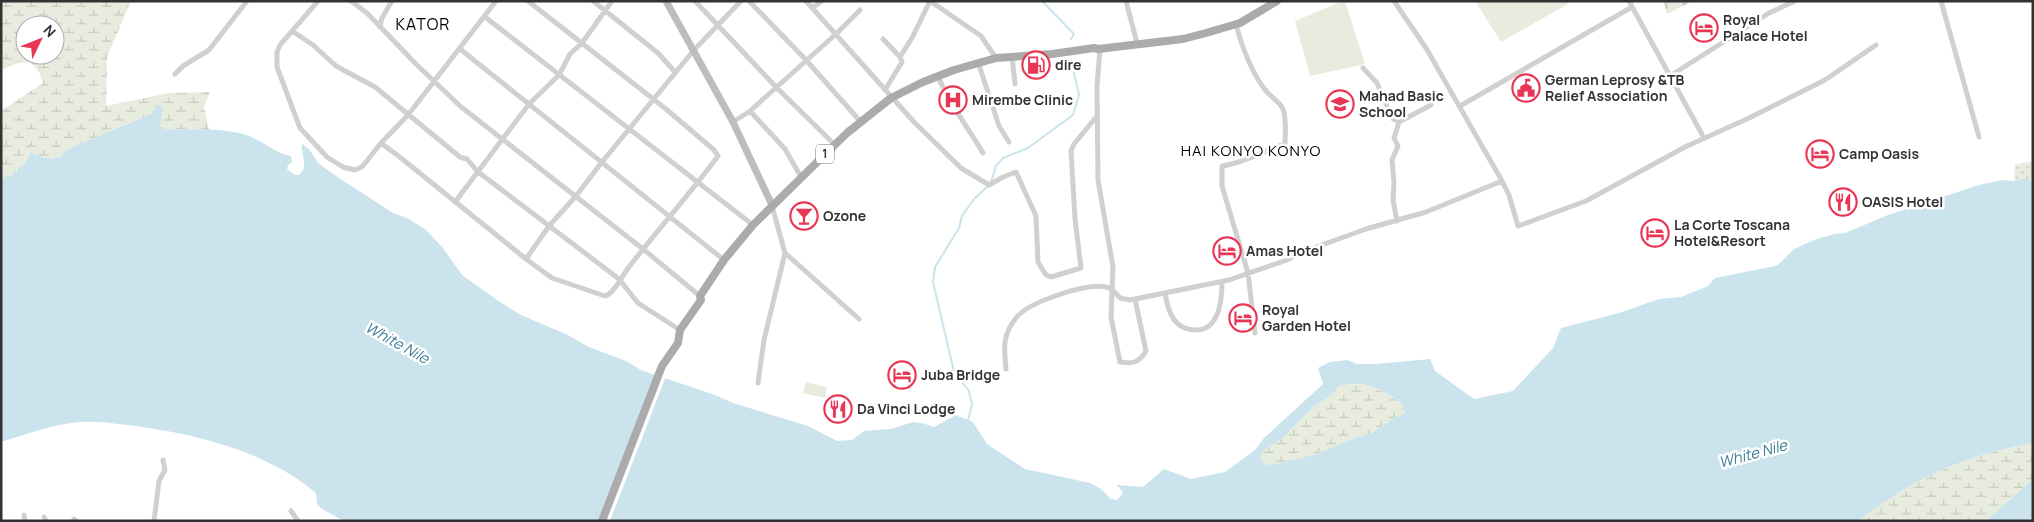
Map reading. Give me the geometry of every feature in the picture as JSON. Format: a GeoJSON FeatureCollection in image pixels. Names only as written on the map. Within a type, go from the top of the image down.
{"type":"FeatureCollection","features":[{"type":"Feature","properties":{"kind":"main road","name":"1"},"geometry":{"type":"LineString","coordinates":[[602,521],[664,367],[678,344],[680,330],[701,300],[700,296],[724,260],[753,225],[860,121],[891,98],[938,76],[978,62],[1012,56],[1064,53],[1183,38],[1236,24],[1257,14],[1277,1]]}},
{"type":"Feature","properties":{"kind":"main road","name":"1"},"geometry":{"type":"LineString","coordinates":[[607,521],[664,367]]}},
{"type":"Feature","properties":{"kind":"street"},"geometry":{"type":"LineString","coordinates":[[175,74],[183,66],[209,50],[247,1]]}},
{"type":"Feature","properties":{"kind":"street"},"geometry":{"type":"LineString","coordinates":[[318,1],[280,45],[276,61],[281,80],[302,130],[326,157],[336,164],[350,169],[362,167],[381,143],[408,115],[485,17],[493,2]]}},
{"type":"Feature","properties":{"kind":"street"},"geometry":{"type":"LineString","coordinates":[[351,1],[367,13],[460,106],[643,248],[700,296]]}},
{"type":"Feature","properties":{"kind":"street"},"geometry":{"type":"LineString","coordinates":[[380,27],[382,16],[392,1]]}},
{"type":"Feature","properties":{"kind":"street"},"geometry":{"type":"LineString","coordinates":[[381,143],[552,278],[606,296],[612,293],[619,280],[643,248],[718,154],[653,99],[528,1]]}},
{"type":"Feature","properties":{"kind":"street"},"geometry":{"type":"LineString","coordinates":[[593,1],[658,53],[675,72]]}},
{"type":"Feature","properties":{"kind":"street"},"geometry":{"type":"LineString","coordinates":[[455,202],[529,104],[559,75],[570,54],[582,43],[612,1]]}},
{"type":"Feature","properties":{"kind":"street"},"geometry":{"type":"LineString","coordinates":[[666,1],[733,122],[772,205],[785,253],[764,340],[758,383]]}},
{"type":"Feature","properties":{"kind":"street"},"geometry":{"type":"LineString","coordinates":[[695,1],[776,87],[835,145]]}},
{"type":"Feature","properties":{"kind":"street"},"geometry":{"type":"LineString","coordinates":[[526,259],[549,226],[576,196],[675,72],[717,24],[741,1]]}},
{"type":"Feature","properties":{"kind":"street"},"geometry":{"type":"LineString","coordinates":[[750,1],[860,121]]}},
{"type":"Feature","properties":{"kind":"street"},"geometry":{"type":"LineString","coordinates":[[806,1],[891,98],[961,168],[989,185],[1002,177],[1016,172],[1036,216],[1038,262],[1046,275],[1051,277],[1081,268],[1075,219],[1071,151],[1074,144],[1097,116]]}},
{"type":"Feature","properties":{"kind":"street"},"geometry":{"type":"LineString","coordinates":[[812,8],[822,1]]}},
{"type":"Feature","properties":{"kind":"street"},"geometry":{"type":"LineString","coordinates":[[900,57],[912,38],[930,1],[980,36],[996,58]]}},
{"type":"Feature","properties":{"kind":"street"},"geometry":{"type":"LineString","coordinates":[[1126,1],[1137,43]]}},
{"type":"Feature","properties":{"kind":"street"},"geometry":{"type":"LineString","coordinates":[[1394,1],[1426,48],[1502,181],[1509,195],[1518,226],[1586,202],[1704,138],[1825,80],[1876,45]]}},
{"type":"Feature","properties":{"kind":"street"},"geometry":{"type":"LineString","coordinates":[[1629,1],[1704,138]]}},
{"type":"Feature","properties":{"kind":"street"},"geometry":{"type":"LineString","coordinates":[[1670,76],[1769,13],[1795,1]]}},
{"type":"Feature","properties":{"kind":"street"},"geometry":{"type":"LineString","coordinates":[[1941,1],[1979,137]]}},
{"type":"Feature","properties":{"kind":"street"},"geometry":{"type":"LineString","coordinates":[[1460,106],[1632,7]]}},
{"type":"Feature","properties":{"kind":"street"},"geometry":{"type":"LineString","coordinates":[[733,122],[750,111],[860,10]]}},
{"type":"Feature","properties":{"kind":"street"},"geometry":{"type":"LineString","coordinates":[[485,17],[753,225]]}},
{"type":"Feature","properties":{"kind":"street"},"geometry":{"type":"LineString","coordinates":[[1236,24],[1245,51],[1258,78],[1267,93],[1282,106],[1286,120],[1285,144],[1235,164],[1222,166],[1222,186],[1248,273],[1255,333]]}},
{"type":"Feature","properties":{"kind":"street"},"geometry":{"type":"LineString","coordinates":[[292,31],[313,45],[336,66],[375,87],[460,157],[467,159],[477,171],[619,280],[638,303],[680,330]]}},
{"type":"Feature","properties":{"kind":"street"},"geometry":{"type":"LineString","coordinates":[[883,38],[900,57],[902,62],[885,90]]}},
{"type":"Feature","properties":{"kind":"street"},"geometry":{"type":"LineString","coordinates":[[460,49],[724,260]]}},
{"type":"Feature","properties":{"kind":"street"},"geometry":{"type":"LineString","coordinates":[[1095,49],[1098,180],[1113,267],[1111,317],[1120,362],[1136,362],[1142,358],[1146,351],[1135,300]]}},
{"type":"Feature","properties":{"kind":"street"},"geometry":{"type":"LineString","coordinates":[[1012,56],[1015,84]]}},
{"type":"Feature","properties":{"kind":"street"},"geometry":{"type":"LineString","coordinates":[[978,62],[999,126],[1009,142]]}},
{"type":"Feature","properties":{"kind":"street"},"geometry":{"type":"LineString","coordinates":[[1363,68],[1377,83],[1392,118],[1399,122]]}},
{"type":"Feature","properties":{"kind":"street"},"geometry":{"type":"LineString","coordinates":[[938,76],[948,100],[971,132],[983,153]]}},
{"type":"Feature","properties":{"kind":"street"},"geometry":{"type":"LineString","coordinates":[[1397,221],[1393,200],[1392,160],[1398,146],[1394,138],[1399,122],[1430,104]]}},
{"type":"Feature","properties":{"kind":"street"},"geometry":{"type":"LineString","coordinates":[[750,111],[785,149],[802,177]]}},
{"type":"Feature","properties":{"kind":"street"},"geometry":{"type":"LineString","coordinates":[[1006,369],[1003,344],[1011,325],[1021,313],[1035,303],[1060,294],[1099,286],[1112,288],[1120,298],[1135,300],[1222,282],[1287,260],[1297,254],[1366,229],[1426,212],[1502,181]]}},
{"type":"Feature","properties":{"kind":"street"},"geometry":{"type":"LineString","coordinates":[[785,253],[860,319]]}},
{"type":"Feature","properties":{"kind":"street"},"geometry":{"type":"LineString","coordinates":[[1165,294],[1168,310],[1176,325],[1189,330],[1205,329],[1212,324],[1220,306],[1222,282]]}},
{"type":"Feature","properties":{"kind":"street"},"geometry":{"type":"LineString","coordinates":[[154,521],[159,481],[165,470],[163,460]]}},
{"type":"Feature","properties":{"kind":"street"},"geometry":{"type":"LineString","coordinates":[[290,511],[298,521]]}},
{"type":"Feature","properties":{"kind":"green space"},"geometry":{"type":"Polygon","coordinates":[[[1,1],[131,1],[107,57],[106,106],[169,93],[210,92],[204,107],[209,130],[165,129],[160,125],[162,107],[155,107],[151,114],[75,146],[65,151],[61,157],[46,158],[31,152],[19,169],[1,180],[1,111],[43,83],[39,72],[33,65],[65,65],[65,15],[15,15],[15,64],[1,70],[1,1]]]}},
{"type":"Feature","properties":{"kind":"green space"},"geometry":{"type":"Polygon","coordinates":[[[1345,1],[1365,64],[1310,76],[1295,21],[1345,1]]]}},
{"type":"Feature","properties":{"kind":"green space"},"geometry":{"type":"Polygon","coordinates":[[[1475,1],[1567,1],[1568,4],[1501,42],[1475,1]]]}},
{"type":"Feature","properties":{"kind":"green space"},"geometry":{"type":"Polygon","coordinates":[[[1665,1],[1693,1],[1667,14],[1665,1]]]}},
{"type":"Feature","properties":{"kind":"green space"},"geometry":{"type":"Polygon","coordinates":[[[2033,161],[2033,182],[2027,178],[2014,181],[2015,165],[2033,161]]]}},
{"type":"Feature","properties":{"kind":"green space"},"geometry":{"type":"Polygon","coordinates":[[[806,382],[827,387],[825,398],[803,393],[806,382]]]}},
{"type":"Feature","properties":{"kind":"green space"},"geometry":{"type":"Polygon","coordinates":[[[1341,385],[1363,385],[1379,390],[1396,400],[1404,408],[1405,413],[1370,434],[1355,438],[1314,455],[1272,465],[1266,464],[1260,458],[1263,452],[1283,438],[1314,406],[1326,399],[1341,385]]]}},
{"type":"Feature","properties":{"kind":"green space"},"geometry":{"type":"Polygon","coordinates":[[[2033,443],[2033,479],[1986,521],[1858,521],[1900,492],[1940,471],[1983,455],[2033,443]]]}},
{"type":"Feature","properties":{"kind":"water","name":"White Nile"},"geometry":{"type":"Polygon","coordinates":[[[157,105],[160,105],[163,109],[160,125],[165,129],[224,130],[249,136],[278,152],[291,156],[292,162],[288,165],[287,169],[295,175],[299,175],[304,168],[302,144],[309,149],[318,163],[336,176],[393,213],[409,219],[426,230],[443,248],[462,275],[500,302],[521,315],[566,334],[589,347],[626,361],[641,370],[733,403],[808,426],[837,441],[852,440],[864,431],[891,429],[913,422],[934,427],[956,415],[973,422],[987,444],[1025,469],[1090,483],[1101,489],[1111,499],[1117,500],[1123,493],[1117,485],[1143,487],[1164,469],[1191,479],[1225,472],[1255,450],[1264,438],[1323,384],[1318,368],[1330,362],[1347,360],[1357,364],[1376,364],[1430,359],[1435,371],[1474,399],[1513,391],[1553,348],[1561,328],[1619,313],[1659,299],[1681,297],[1708,286],[1715,278],[1778,265],[1794,249],[1814,240],[1845,233],[1888,215],[1979,185],[2002,180],[2014,181],[2027,178],[2033,182],[2033,443],[1983,455],[1940,471],[1900,492],[1858,521],[344,521],[322,509],[317,504],[316,493],[274,465],[227,446],[177,433],[152,428],[86,422],[54,426],[1,442],[1,180],[19,169],[31,152],[45,158],[61,157],[65,151],[75,146],[151,114],[157,105]],[[1341,385],[1326,399],[1314,406],[1283,438],[1263,452],[1260,458],[1266,464],[1272,465],[1314,455],[1355,438],[1370,434],[1405,413],[1404,408],[1397,400],[1379,390],[1363,385],[1341,385]]]}},
{"type":"Feature","properties":{"kind":"water"},"geometry":{"type":"Polygon","coordinates":[[[2033,479],[2033,521],[1986,521],[2033,479]]]}},
{"type":"Feature","properties":{"kind":"pier"},"geometry":{"type":"Polygon","coordinates":[[[657,372],[666,376],[610,521],[599,521],[657,372]]]}},
{"type":"Feature","properties":{"kind":"waterway"},"geometry":{"type":"LineString","coordinates":[[1042,1],[1074,34],[1071,39]]}},
{"type":"Feature","properties":{"kind":"waterway"},"geometry":{"type":"LineString","coordinates":[[991,182],[996,166],[1003,158],[1028,148],[1073,115],[1079,95],[1071,60]]}},
{"type":"Feature","properties":{"kind":"waterway"},"geometry":{"type":"LineString","coordinates":[[968,420],[972,405],[969,391],[954,372],[933,282],[935,267],[959,228],[962,216],[974,199],[988,186]]}},
{"type":"Feature","properties":{"kind":"place","name":"Royal Palace Hotel"},"geometry":{"type":"Point","coordinates":[1704,28]}},
{"type":"Feature","properties":{"kind":"place","name":"dire"},"geometry":{"type":"Point","coordinates":[1036,65]}},
{"type":"Feature","properties":{"kind":"place","name":"German Leprosy &TB Relief Association"},"geometry":{"type":"Point","coordinates":[1526,88]}},
{"type":"Feature","properties":{"kind":"place","name":"Mirembe Clinic"},"geometry":{"type":"Point","coordinates":[953,100]}},
{"type":"Feature","properties":{"kind":"place","name":"Mahad Basic School"},"geometry":{"type":"Point","coordinates":[1340,104]}},
{"type":"Feature","properties":{"kind":"place","name":"Camp Oasis"},"geometry":{"type":"Point","coordinates":[1820,154]}},
{"type":"Feature","properties":{"kind":"place","name":"OASIS Hotel"},"geometry":{"type":"Point","coordinates":[1843,202]}},
{"type":"Feature","properties":{"kind":"place","name":"Ozone"},"geometry":{"type":"Point","coordinates":[804,216]}},
{"type":"Feature","properties":{"kind":"place","name":"La Corte Toscana Hotel&Resort"},"geometry":{"type":"Point","coordinates":[1655,233]}},
{"type":"Feature","properties":{"kind":"place","name":"Amas Hotel"},"geometry":{"type":"Point","coordinates":[1227,251]}},
{"type":"Feature","properties":{"kind":"place","name":"Royal Garden Hotel"},"geometry":{"type":"Point","coordinates":[1243,318]}},
{"type":"Feature","properties":{"kind":"place","name":"Juba Bridge"},"geometry":{"type":"Point","coordinates":[902,375]}},
{"type":"Feature","properties":{"kind":"place","name":"Da Vinci Lodge"},"geometry":{"type":"Point","coordinates":[838,409]}},
{"type":"Feature","properties":{"kind":"district","name":"KATOR"},"geometry":{"type":"Point","coordinates":[423,24]}},
{"type":"Feature","properties":{"kind":"district","name":"HAI KONYO KONYO"},"geometry":{"type":"Point","coordinates":[1251,151]}}]}
